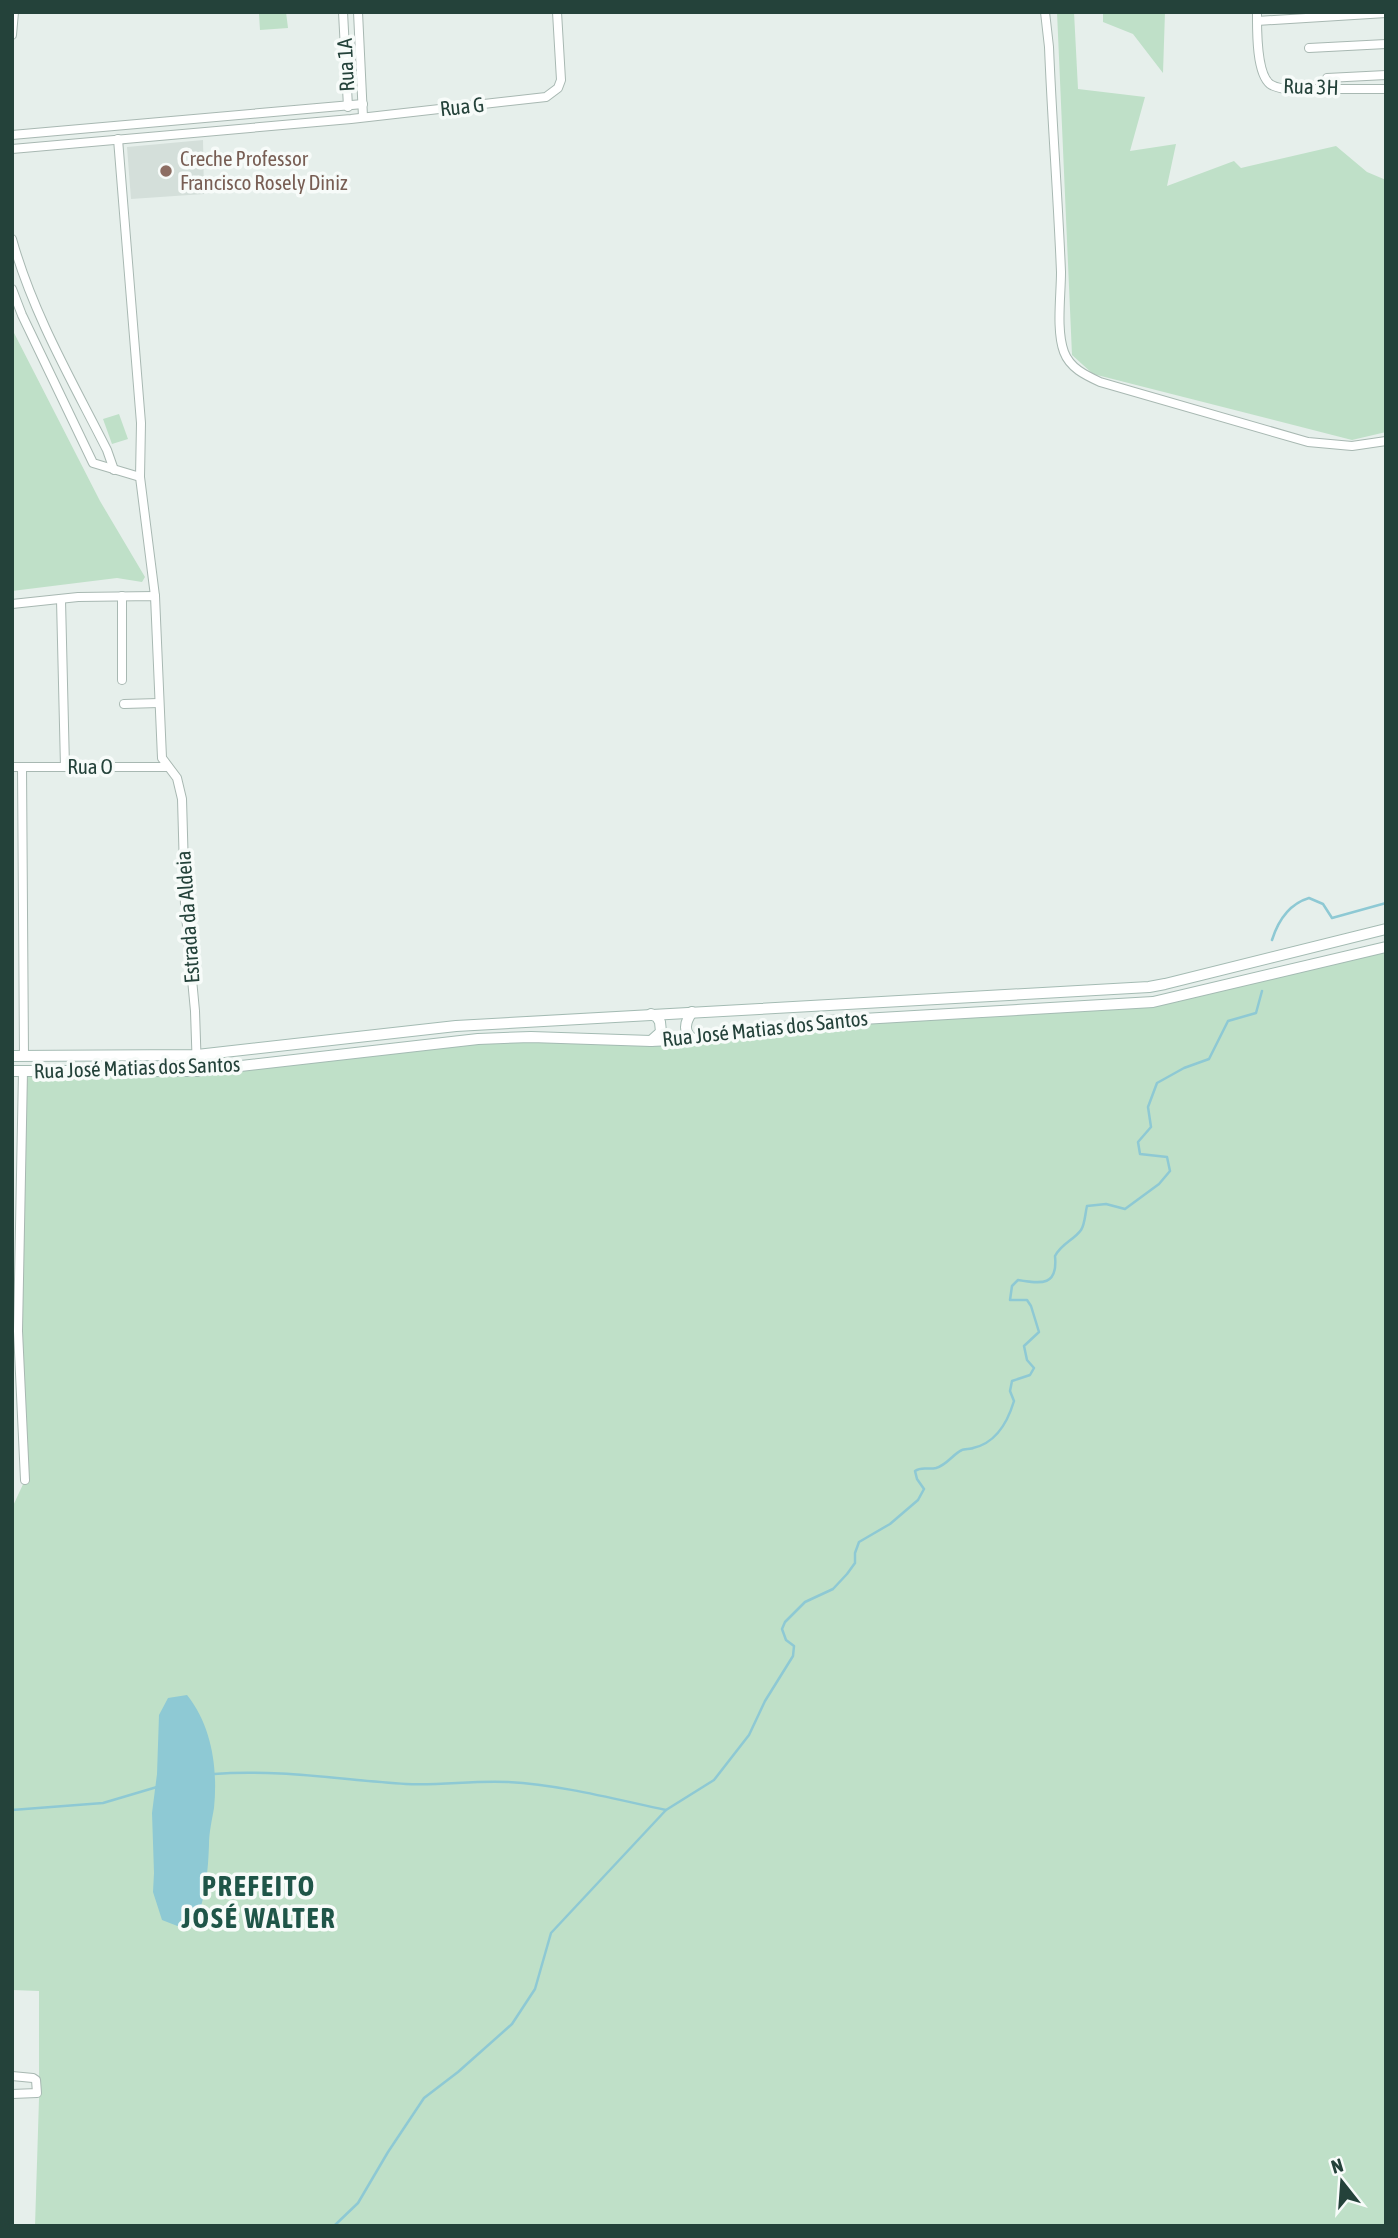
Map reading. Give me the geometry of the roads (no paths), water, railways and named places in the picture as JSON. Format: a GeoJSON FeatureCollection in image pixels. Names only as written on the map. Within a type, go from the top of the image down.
{"type":"FeatureCollection","features":[{"type":"Feature","properties":{"kind":"main road","name":"Rua José Matias dos Santos"},"geometry":{"type":"LineString","coordinates":[[18,1056],[197,1055],[456,1026],[1149,987],[1386,929]]}},
{"type":"Feature","properties":{"kind":"main road","name":"Rua José Matias dos Santos"},"geometry":{"type":"LineString","coordinates":[[18,1071],[197,1071],[478,1039],[692,1039],[828,1021],[1153,1002],[1386,947]]}},
{"type":"Feature","properties":{"kind":"main road"},"geometry":{"type":"LineString","coordinates":[[692,1012],[685,1026],[686,1034],[692,1039]]}},
{"type":"Feature","properties":{"kind":"main road"},"geometry":{"type":"LineString","coordinates":[[651,1014],[657,1017],[661,1032],[651,1041]]}},
{"type":"Feature","properties":{"kind":"street"},"geometry":{"type":"LineString","coordinates":[[12,35],[14,12]]}},
{"type":"Feature","properties":{"kind":"street","name":"Rua 1A"},"geometry":{"type":"LineString","coordinates":[[342,12],[349,119]]}},
{"type":"Feature","properties":{"kind":"street","name":"Rua 1A"},"geometry":{"type":"LineString","coordinates":[[358,12],[363,117]]}},
{"type":"Feature","properties":{"kind":"street","name":"Rua G"},"geometry":{"type":"LineString","coordinates":[[12,149],[349,119],[546,97],[558,88],[561,80],[557,12]]}},
{"type":"Feature","properties":{"kind":"street"},"geometry":{"type":"LineString","coordinates":[[1045,12],[1060,260],[1060,333],[1070,363],[1100,382],[1308,442],[1352,446],[1386,441]]}},
{"type":"Feature","properties":{"kind":"street"},"geometry":{"type":"LineString","coordinates":[[1257,17],[1386,13]]}},
{"type":"Feature","properties":{"kind":"street","name":"Rua 3H"},"geometry":{"type":"LineString","coordinates":[[1257,17],[1260,65],[1270,84],[1286,89],[1386,89]]}},
{"type":"Feature","properties":{"kind":"street"},"geometry":{"type":"LineString","coordinates":[[1309,48],[1386,44]]}},
{"type":"Feature","properties":{"kind":"street"},"geometry":{"type":"LineString","coordinates":[[1327,78],[1386,75]]}},
{"type":"Feature","properties":{"kind":"street"},"geometry":{"type":"LineString","coordinates":[[12,135],[363,104]]}},
{"type":"Feature","properties":{"kind":"street","name":"Estrada da Aldeia"},"geometry":{"type":"LineString","coordinates":[[118,139],[141,423],[141,478],[155,596],[162,758],[177,778],[183,806],[184,895],[195,1011],[197,1071]]}},
{"type":"Feature","properties":{"kind":"street"},"geometry":{"type":"LineString","coordinates":[[12,239],[37,311],[107,450],[114,470]]}},
{"type":"Feature","properties":{"kind":"street"},"geometry":{"type":"LineString","coordinates":[[12,289],[93,463],[141,478]]}},
{"type":"Feature","properties":{"kind":"street"},"geometry":{"type":"LineString","coordinates":[[122,596],[122,680]]}},
{"type":"Feature","properties":{"kind":"street"},"geometry":{"type":"LineString","coordinates":[[12,604],[78,597],[155,596]]}},
{"type":"Feature","properties":{"kind":"street"},"geometry":{"type":"LineString","coordinates":[[61,600],[65,767]]}},
{"type":"Feature","properties":{"kind":"street"},"geometry":{"type":"LineString","coordinates":[[124,704],[159,703]]}},
{"type":"Feature","properties":{"kind":"street"},"geometry":{"type":"LineString","coordinates":[[17,767],[18,1056]]}},
{"type":"Feature","properties":{"kind":"street","name":"Rua O"},"geometry":{"type":"LineString","coordinates":[[17,767],[168,767]]}},
{"type":"Feature","properties":{"kind":"street"},"geometry":{"type":"LineString","coordinates":[[18,1071],[15,1331],[25,1480]]}},
{"type":"Feature","properties":{"kind":"street"},"geometry":{"type":"LineString","coordinates":[[12,2076],[36,2080],[37,2093],[12,2094]]}},
{"type":"Feature","properties":{"kind":"water"},"geometry":{"type":"Polygon","coordinates":[[[187,1695],[196,1707],[208,1734],[214,1763],[215,1793],[203,1901],[197,1919],[180,1927],[162,1920],[153,1892],[152,1813],[157,1774],[159,1715],[168,1698],[187,1695]]]}},
{"type":"Feature","properties":{"kind":"waterway"},"geometry":{"type":"LineString","coordinates":[[1272,940],[1285,914],[1296,904],[1309,898],[1323,904],[1332,918],[1386,903]]}},
{"type":"Feature","properties":{"kind":"waterway"},"geometry":{"type":"LineString","coordinates":[[334,2226],[358,2203],[424,2098],[512,2024],[535,1989],[551,1933],[666,1810],[714,1780],[749,1735],[765,1701],[793,1656],[794,1646],[786,1640],[782,1629],[785,1622],[805,1602],[833,1589],[847,1574],[855,1563],[859,1542],[890,1524],[918,1500],[924,1489],[915,1471],[940,1467],[962,1450],[988,1441],[1000,1430],[1014,1401],[1010,1391],[1012,1381],[1030,1375],[1034,1368],[1027,1360],[1024,1346],[1039,1332],[1027,1300],[1010,1300],[1012,1286],[1018,1280],[1041,1282],[1051,1278],[1055,1256],[1081,1230],[1087,1206],[1106,1204],[1125,1209],[1159,1184],[1170,1171],[1167,1157],[1140,1154],[1138,1142],[1151,1127],[1148,1107],[1157,1083],[1184,1068],[1209,1059],[1228,1021],[1256,1013],[1262,991]]}},
{"type":"Feature","properties":{"kind":"waterway"},"geometry":{"type":"LineString","coordinates":[[214,1774],[286,1774],[419,1784],[508,1782],[568,1789],[666,1810]]}},
{"type":"Feature","properties":{"kind":"waterway"},"geometry":{"type":"LineString","coordinates":[[12,1810],[103,1803],[157,1787]]}},
{"type":"Feature","properties":{"kind":"place","name":"Creche Professor Francisco Rosely Diniz"},"geometry":{"type":"Point","coordinates":[166,171]}},
{"type":"Feature","properties":{"kind":"district","name":"PREFEITO JOSÉ WALTER"},"geometry":{"type":"Point","coordinates":[259,1902]}}]}
